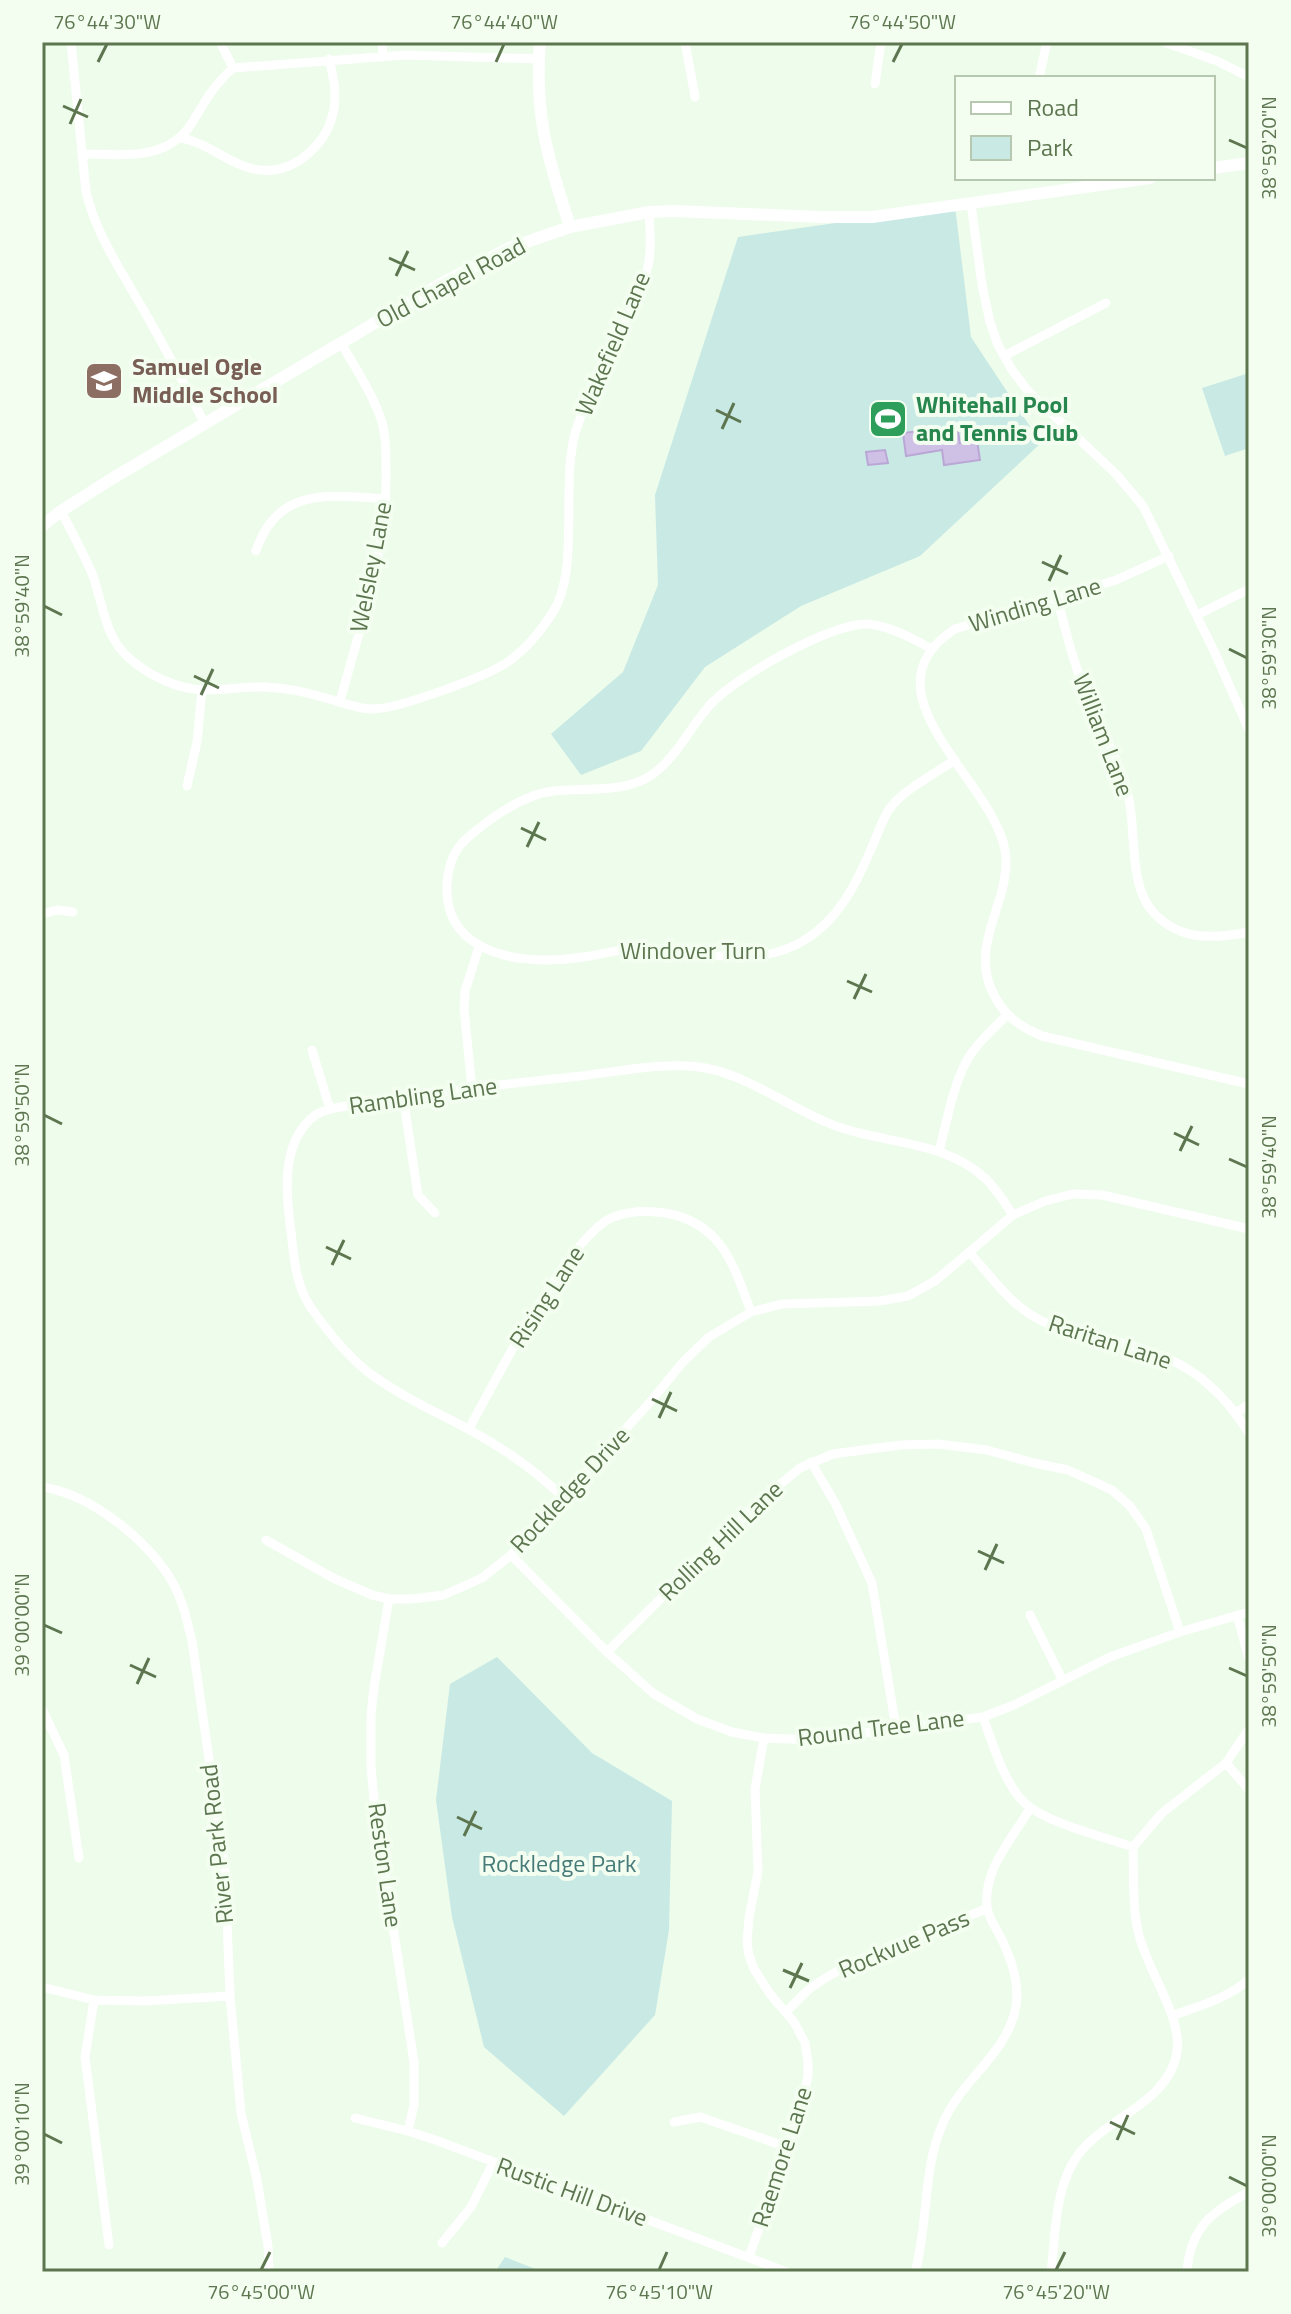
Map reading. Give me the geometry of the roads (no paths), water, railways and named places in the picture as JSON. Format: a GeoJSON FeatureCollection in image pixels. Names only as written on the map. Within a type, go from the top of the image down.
{"type":"FeatureCollection","features":[{"type":"Feature","properties":{"kind":"street"},"geometry":{"type":"LineString","coordinates":[[71,42],[86,192],[96,227],[205,424]]}},
{"type":"Feature","properties":{"kind":"street"},"geometry":{"type":"LineString","coordinates":[[220,42],[233,68]]}},
{"type":"Feature","properties":{"kind":"street"},"geometry":{"type":"LineString","coordinates":[[382,42],[383,57]]}},
{"type":"Feature","properties":{"kind":"street"},"geometry":{"type":"LineString","coordinates":[[540,42],[537,95],[542,130],[570,227]]}},
{"type":"Feature","properties":{"kind":"street"},"geometry":{"type":"LineString","coordinates":[[685,42],[695,97]]}},
{"type":"Feature","properties":{"kind":"street"},"geometry":{"type":"LineString","coordinates":[[875,84],[881,42]]}},
{"type":"Feature","properties":{"kind":"street"},"geometry":{"type":"LineString","coordinates":[[1039,76],[1047,42]]}},
{"type":"Feature","properties":{"kind":"street"},"geometry":{"type":"LineString","coordinates":[[1164,42],[1217,61],[1249,77]]}},
{"type":"Feature","properties":{"kind":"street"},"geometry":{"type":"LineString","coordinates":[[82,154],[148,153],[165,147],[180,138],[210,91],[233,68],[329,59],[431,55],[539,59]]}},
{"type":"Feature","properties":{"kind":"street"},"geometry":{"type":"LineString","coordinates":[[180,138],[195,141],[260,170],[289,165],[313,150],[328,129],[335,93],[329,59]]}},
{"type":"Feature","properties":{"kind":"street"},"geometry":{"type":"LineString","coordinates":[[1215,168],[1249,163]]}},
{"type":"Feature","properties":{"kind":"street","name":"Old Chapel Road"},"geometry":{"type":"LineString","coordinates":[[42,526],[113,478],[479,263],[526,241],[570,227],[649,212],[872,217],[1136,180]]}},
{"type":"Feature","properties":{"kind":"street"},"geometry":{"type":"LineString","coordinates":[[971,204],[984,296],[1004,356],[1028,391],[1128,487],[1143,506],[1249,730]]}},
{"type":"Feature","properties":{"kind":"street","name":"Wakefield Lane"},"geometry":{"type":"LineString","coordinates":[[61,511],[84,554],[108,629],[122,652],[157,677],[175,684],[202,690],[286,688],[374,709],[390,707],[507,663],[556,607],[565,576],[568,492],[575,433],[593,387],[643,285],[650,254],[649,212]]}},
{"type":"Feature","properties":{"kind":"street"},"geometry":{"type":"LineString","coordinates":[[1004,356],[1106,303]]}},
{"type":"Feature","properties":{"kind":"street","name":"Welsley Lane"},"geometry":{"type":"LineString","coordinates":[[340,702],[378,555],[386,499],[386,444],[381,421],[341,343]]}},
{"type":"Feature","properties":{"kind":"street"},"geometry":{"type":"LineString","coordinates":[[256,551],[262,532],[272,518],[301,501],[334,496],[386,499]]}},
{"type":"Feature","properties":{"kind":"street","name":"Winding Lane"},"geometry":{"type":"LineString","coordinates":[[932,649],[955,629],[1116,580],[1169,556]]}},
{"type":"Feature","properties":{"kind":"street"},"geometry":{"type":"LineString","coordinates":[[1197,615],[1249,589]]}},
{"type":"Feature","properties":{"kind":"street","name":"William Lane"},"geometry":{"type":"LineString","coordinates":[[1057,597],[1082,684],[1126,786],[1144,899],[1164,923],[1189,935],[1215,937],[1249,932]]}},
{"type":"Feature","properties":{"kind":"street"},"geometry":{"type":"LineString","coordinates":[[472,1089],[464,1009],[465,991],[479,947],[454,920],[447,880],[461,844],[492,819],[522,801],[546,792],[618,786],[648,778],[724,690],[841,628],[872,624],[932,649],[921,683],[923,706],[929,723],[991,816],[1005,850],[1004,876],[985,953],[990,986],[1007,1015],[1025,1029],[1056,1040],[1249,1084]]}},
{"type":"Feature","properties":{"kind":"street"},"geometry":{"type":"LineString","coordinates":[[187,786],[197,742],[202,690]]}},
{"type":"Feature","properties":{"kind":"street","name":"Windover Turn"},"geometry":{"type":"LineString","coordinates":[[479,947],[511,957],[544,961],[637,949],[743,956],[790,948],[817,932],[837,912],[860,873],[892,805],[955,760]]}},
{"type":"Feature","properties":{"kind":"street"},"geometry":{"type":"LineString","coordinates":[[42,914],[57,910],[73,912]]}},
{"type":"Feature","properties":{"kind":"street"},"geometry":{"type":"LineString","coordinates":[[939,1151],[966,1062],[975,1048],[1007,1015]]}},
{"type":"Feature","properties":{"kind":"street"},"geometry":{"type":"LineString","coordinates":[[312,1050],[330,1109]]}},
{"type":"Feature","properties":{"kind":"street","name":"Rambling Lane"},"geometry":{"type":"LineString","coordinates":[[564,1498],[519,1460],[366,1370],[311,1308],[298,1279],[288,1209],[290,1154],[306,1124],[321,1112],[403,1097],[660,1067],[700,1067],[747,1081],[829,1124],[939,1151],[984,1177],[1013,1215]]}},
{"type":"Feature","properties":{"kind":"street"},"geometry":{"type":"LineString","coordinates":[[403,1097],[418,1195],[435,1213]]}},
{"type":"Feature","properties":{"kind":"street","name":"Rockledge Drive"},"geometry":{"type":"LineString","coordinates":[[266,1540],[354,1588],[389,1599],[429,1598],[454,1592],[482,1578],[511,1555],[683,1362],[709,1337],[751,1312],[782,1304],[880,1301],[908,1296],[935,1281],[1013,1215],[1058,1197],[1087,1193],[1123,1199],[1249,1229]]}},
{"type":"Feature","properties":{"kind":"street","name":"Rising Lane"},"geometry":{"type":"LineString","coordinates":[[469,1429],[505,1362],[558,1277],[590,1234],[611,1218],[649,1211],[683,1217],[700,1226],[723,1246],[729,1256],[751,1312]]}},
{"type":"Feature","properties":{"kind":"street","name":"Raritan Lane"},"geometry":{"type":"LineString","coordinates":[[969,1252],[1013,1303],[1026,1313],[1058,1328],[1141,1348],[1174,1361],[1204,1378],[1236,1413],[1249,1433]]}},
{"type":"Feature","properties":{"kind":"street"},"geometry":{"type":"LineString","coordinates":[[1236,1413],[1249,1404]]}},
{"type":"Feature","properties":{"kind":"street","name":"Rolling Hill Lane"},"geometry":{"type":"LineString","coordinates":[[607,1652],[755,1505],[811,1462],[833,1454],[874,1447],[939,1444],[963,1445],[1057,1466],[1096,1481],[1120,1497],[1142,1521],[1180,1632]]}},
{"type":"Feature","properties":{"kind":"street"},"geometry":{"type":"LineString","coordinates":[[811,1462],[835,1503],[872,1583],[896,1728]]}},
{"type":"Feature","properties":{"kind":"street","name":"River Park Road"},"geometry":{"type":"LineString","coordinates":[[42,1487],[64,1493],[114,1519],[152,1552],[173,1583],[184,1608],[192,1641],[225,1870],[230,1996],[241,2113],[257,2180],[269,2272]]}},
{"type":"Feature","properties":{"kind":"street","name":"Round Tree Lane"},"geometry":{"type":"LineString","coordinates":[[511,1555],[607,1652],[654,1694],[683,1712],[732,1732],[764,1738],[813,1740],[983,1717],[1110,1657],[1249,1612]]}},
{"type":"Feature","properties":{"kind":"street","name":"Reston Lane"},"geometry":{"type":"LineString","coordinates":[[389,1599],[374,1687],[371,1767],[414,2062],[414,2105],[408,2131]]}},
{"type":"Feature","properties":{"kind":"street"},"geometry":{"type":"LineString","coordinates":[[1030,1615],[1063,1681]]}},
{"type":"Feature","properties":{"kind":"street"},"geometry":{"type":"LineString","coordinates":[[1237,1615],[1249,1659]]}},
{"type":"Feature","properties":{"kind":"street"},"geometry":{"type":"LineString","coordinates":[[42,1709],[64,1755],[79,1858]]}},
{"type":"Feature","properties":{"kind":"street"},"geometry":{"type":"LineString","coordinates":[[983,1717],[1010,1783],[1030,1808],[1048,1818],[1133,1847]]}},
{"type":"Feature","properties":{"kind":"street"},"geometry":{"type":"LineString","coordinates":[[1051,2272],[1060,2195],[1074,2162],[1086,2146],[1148,2098],[1165,2080],[1177,2052],[1172,2016],[1138,1934],[1133,1895],[1133,1847],[1162,1813],[1226,1763],[1249,1729]]}},
{"type":"Feature","properties":{"kind":"street","name":"Raemore Lane"},"geometry":{"type":"LineString","coordinates":[[749,2257],[806,2089],[808,2062],[802,2034],[754,1969],[747,1943],[757,1882],[755,1789],[764,1738]]}},
{"type":"Feature","properties":{"kind":"street"},"geometry":{"type":"LineString","coordinates":[[1226,1763],[1249,1790]]}},
{"type":"Feature","properties":{"kind":"street"},"geometry":{"type":"LineString","coordinates":[[915,2272],[924,2232],[928,2173],[943,2121],[1007,2033],[1017,2006],[1014,1972],[1002,1939],[986,1909],[988,1889],[997,1861],[1030,1808]]}},
{"type":"Feature","properties":{"kind":"street","name":"Rockvue Pass"},"geometry":{"type":"LineString","coordinates":[[786,2012],[808,1990],[832,1974],[986,1909]]}},
{"type":"Feature","properties":{"kind":"street"},"geometry":{"type":"LineString","coordinates":[[1172,2016],[1223,1997],[1249,1979]]}},
{"type":"Feature","properties":{"kind":"street"},"geometry":{"type":"LineString","coordinates":[[42,1987],[94,2000],[144,2001],[230,1996]]}},
{"type":"Feature","properties":{"kind":"street"},"geometry":{"type":"LineString","coordinates":[[94,2000],[85,2057],[109,2245]]}},
{"type":"Feature","properties":{"kind":"street"},"geometry":{"type":"LineString","coordinates":[[674,2122],[700,2117],[787,2147]]}},
{"type":"Feature","properties":{"kind":"street","name":"Rustic Hill Drive"},"geometry":{"type":"LineString","coordinates":[[355,2118],[408,2131],[787,2272]]}},
{"type":"Feature","properties":{"kind":"street"},"geometry":{"type":"LineString","coordinates":[[442,2243],[471,2207],[493,2163]]}},
{"type":"Feature","properties":{"kind":"street"},"geometry":{"type":"LineString","coordinates":[[1187,2272],[1192,2244],[1204,2224],[1227,2203],[1249,2192]]}},
{"type":"Feature","properties":{"kind":"place","name":"Samuel Ogle Middle School"},"geometry":{"type":"Point","coordinates":[104,381]}},
{"type":"Feature","properties":{"kind":"place","name":"Whitehall Pool and Tennis Club"},"geometry":{"type":"Point","coordinates":[888,419]}},
{"type":"Feature","properties":{"kind":"park label","name":"Rockledge Park"},"geometry":{"type":"Point","coordinates":[559,1864]}}]}
